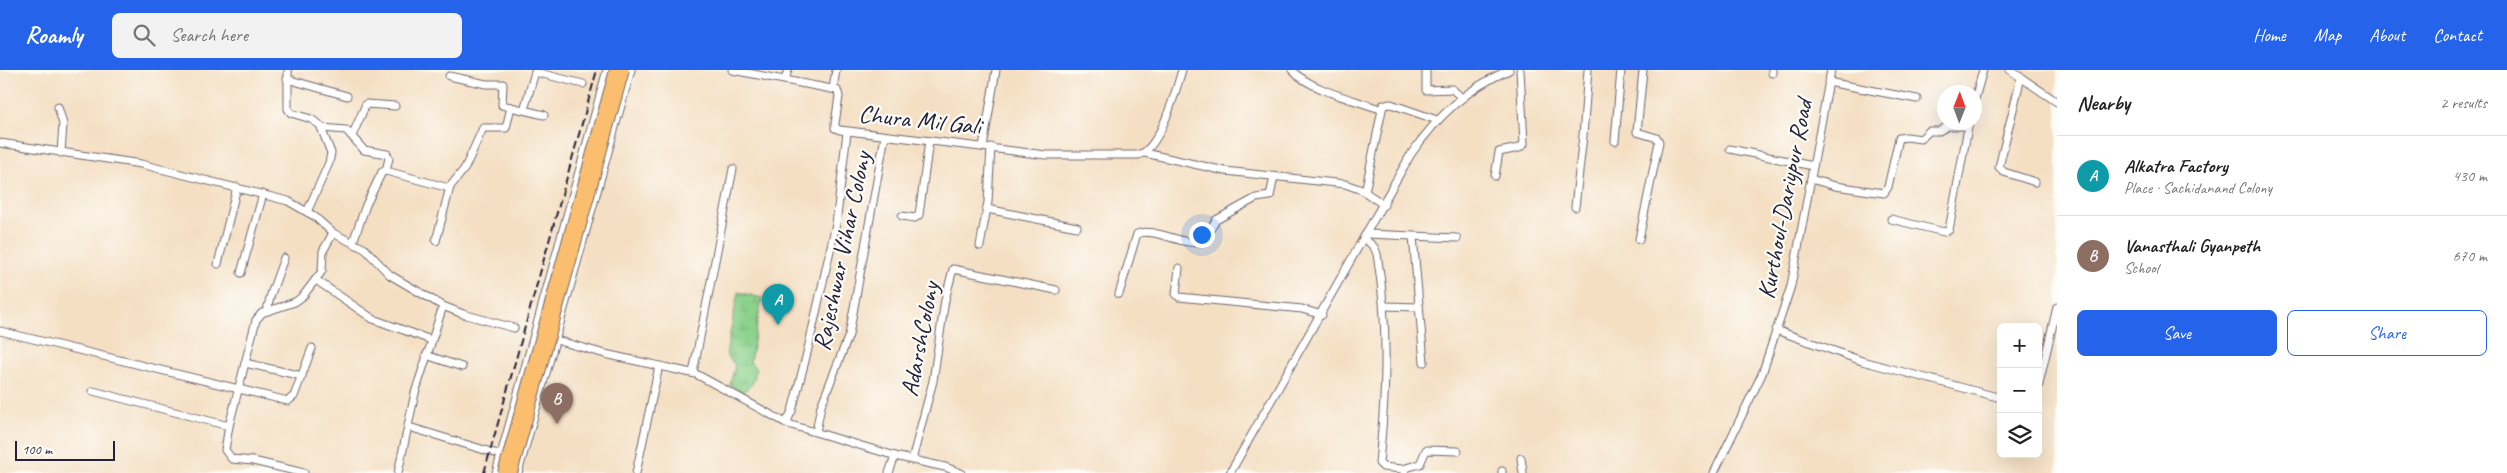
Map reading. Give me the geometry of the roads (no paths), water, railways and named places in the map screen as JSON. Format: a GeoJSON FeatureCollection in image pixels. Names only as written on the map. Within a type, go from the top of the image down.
{"type":"FeatureCollection","features":[{"type":"Feature","properties":{"kind":"highway"},"geometry":{"type":"LineString","coordinates":[[503,473],[616,70]]}},
{"type":"Feature","properties":{"kind":"highway"},"geometry":{"type":"LineString","coordinates":[[512,473],[628,71]]}},
{"type":"Feature","properties":{"kind":"street"},"geometry":{"type":"LineString","coordinates":[[288,70],[287,106],[289,112],[311,120],[322,128],[342,129],[352,136],[364,150],[388,156],[386,171],[379,176],[366,205],[354,242]]}},
{"type":"Feature","properties":{"kind":"street"},"geometry":{"type":"LineString","coordinates":[[496,473],[607,70]]}},
{"type":"Feature","properties":{"kind":"street"},"geometry":{"type":"LineString","coordinates":[[518,473],[556,340],[628,71],[616,70]]}},
{"type":"Feature","properties":{"kind":"street","name":"Chura Mil Gali"},"geometry":{"type":"LineString","coordinates":[[732,70],[766,73],[786,80],[833,89],[839,93],[835,126],[837,130],[1063,157],[1154,155],[1226,171],[1345,184],[1365,192],[1384,205]]}},
{"type":"Feature","properties":{"kind":"street"},"geometry":{"type":"LineString","coordinates":[[786,80],[788,70]]}},
{"type":"Feature","properties":{"kind":"street"},"geometry":{"type":"LineString","coordinates":[[833,89],[836,70]]}},
{"type":"Feature","properties":{"kind":"street"},"geometry":{"type":"LineString","coordinates":[[983,147],[996,70]]}},
{"type":"Feature","properties":{"kind":"street"},"geometry":{"type":"LineString","coordinates":[[1138,155],[1167,117],[1182,70]]}},
{"type":"Feature","properties":{"kind":"street"},"geometry":{"type":"LineString","coordinates":[[1292,70],[1299,77],[1312,84],[1380,109]]}},
{"type":"Feature","properties":{"kind":"street"},"geometry":{"type":"LineString","coordinates":[[1426,70],[1426,90],[1452,89],[1462,98]]}},
{"type":"Feature","properties":{"kind":"street"},"geometry":{"type":"LineString","coordinates":[[1230,473],[1322,315],[1411,154],[1437,120],[1462,98],[1481,84],[1509,70]]}},
{"type":"Feature","properties":{"kind":"street"},"geometry":{"type":"LineString","coordinates":[[1495,176],[1499,152],[1519,148],[1524,144],[1520,70]]}},
{"type":"Feature","properties":{"kind":"street"},"geometry":{"type":"LineString","coordinates":[[1575,207],[1588,70]]}},
{"type":"Feature","properties":{"kind":"street"},"geometry":{"type":"LineString","coordinates":[[1615,141],[1622,70]]}},
{"type":"Feature","properties":{"kind":"street"},"geometry":{"type":"LineString","coordinates":[[1639,239],[1659,142],[1657,138],[1637,132],[1643,70]]}},
{"type":"Feature","properties":{"kind":"street","name":"Kurthoul-Dariypur Road"},"geometry":{"type":"LineString","coordinates":[[1714,473],[1762,374],[1796,264],[1831,70]]}},
{"type":"Feature","properties":{"kind":"street"},"geometry":{"type":"LineString","coordinates":[[1979,85],[1983,70]]}},
{"type":"Feature","properties":{"kind":"street"},"geometry":{"type":"LineString","coordinates":[[2010,70],[2057,102]]}},
{"type":"Feature","properties":{"kind":"street"},"geometry":{"type":"LineString","coordinates":[[524,110],[535,72],[583,84]]}},
{"type":"Feature","properties":{"kind":"street"},"geometry":{"type":"LineString","coordinates":[[449,76],[486,84],[503,84],[502,104],[544,115]]}},
{"type":"Feature","properties":{"kind":"street"},"geometry":{"type":"LineString","coordinates":[[2020,77],[1999,167],[2004,172],[2036,182]]}},
{"type":"Feature","properties":{"kind":"street"},"geometry":{"type":"LineString","coordinates":[[288,79],[348,96]]}},
{"type":"Feature","properties":{"kind":"street"},"geometry":{"type":"LineString","coordinates":[[1828,82],[1918,99]]}},
{"type":"Feature","properties":{"kind":"street"},"geometry":{"type":"LineString","coordinates":[[352,136],[366,104],[395,106]]}},
{"type":"Feature","properties":{"kind":"street"},"geometry":{"type":"LineString","coordinates":[[1365,192],[1380,109],[1384,104],[1391,104],[1437,120]]}},
{"type":"Feature","properties":{"kind":"street"},"geometry":{"type":"LineString","coordinates":[[58,107],[63,124],[61,153]]}},
{"type":"Feature","properties":{"kind":"street"},"geometry":{"type":"LineString","coordinates":[[436,241],[450,187],[455,178],[465,168],[483,128],[506,128],[511,107]]}},
{"type":"Feature","properties":{"kind":"street"},"geometry":{"type":"LineString","coordinates":[[307,212],[332,156],[322,128]]}},
{"type":"Feature","properties":{"kind":"street"},"geometry":{"type":"LineString","coordinates":[[1811,179],[1835,186],[1884,193],[1888,187],[1899,138],[1921,139],[1929,131],[1941,130]]}},
{"type":"Feature","properties":{"kind":"street"},"geometry":{"type":"LineString","coordinates":[[1891,219],[1948,231],[1968,130]]}},
{"type":"Feature","properties":{"kind":"street"},"geometry":{"type":"LineString","coordinates":[[786,423],[792,411],[807,353],[836,224],[847,132]]}},
{"type":"Feature","properties":{"kind":"street","name":"Rajeshwar Vihar Colony"},"geometry":{"type":"LineString","coordinates":[[816,432],[822,406],[849,335],[885,136]]}},
{"type":"Feature","properties":{"kind":"street"},"geometry":{"type":"LineString","coordinates":[[902,216],[915,218],[919,215],[929,141]]}},
{"type":"Feature","properties":{"kind":"street"},"geometry":{"type":"LineString","coordinates":[[0,144],[127,162],[237,187],[288,201],[307,212],[333,233],[365,249],[390,275],[443,306],[463,314],[514,328]]}},
{"type":"Feature","properties":{"kind":"street"},"geometry":{"type":"LineString","coordinates":[[980,246],[987,209],[991,148]]}},
{"type":"Feature","properties":{"kind":"street"},"geometry":{"type":"LineString","coordinates":[[1730,149],[1813,166]]}},
{"type":"Feature","properties":{"kind":"street"},"geometry":{"type":"LineString","coordinates":[[693,373],[733,169]]}},
{"type":"Feature","properties":{"kind":"street"},"geometry":{"type":"LineString","coordinates":[[386,171],[445,188],[450,187]]}},
{"type":"Feature","properties":{"kind":"street"},"geometry":{"type":"LineString","coordinates":[[1119,294],[1137,234],[1146,232],[1188,242],[1203,242],[1216,220],[1256,198],[1270,196],[1274,176]]}},
{"type":"Feature","properties":{"kind":"street"},"geometry":{"type":"LineString","coordinates":[[218,264],[237,187]]}},
{"type":"Feature","properties":{"kind":"street"},"geometry":{"type":"LineString","coordinates":[[241,273],[263,194]]}},
{"type":"Feature","properties":{"kind":"street"},"geometry":{"type":"LineString","coordinates":[[987,209],[1077,227]]}},
{"type":"Feature","properties":{"kind":"street"},"geometry":{"type":"LineString","coordinates":[[304,473],[232,458],[225,450],[229,426],[254,325],[259,316],[267,310],[298,300],[316,280],[323,268],[323,251],[333,233]]}},
{"type":"Feature","properties":{"kind":"street"},"geometry":{"type":"LineString","coordinates":[[1366,236],[1457,238]]}},
{"type":"Feature","properties":{"kind":"street"},"geometry":{"type":"LineString","coordinates":[[1366,236],[1378,254],[1385,306],[1386,373],[1379,465],[1374,473]]}},
{"type":"Feature","properties":{"kind":"street"},"geometry":{"type":"LineString","coordinates":[[1413,236],[1424,362]]}},
{"type":"Feature","properties":{"kind":"street"},"geometry":{"type":"LineString","coordinates":[[267,310],[284,258]]}},
{"type":"Feature","properties":{"kind":"street"},"geometry":{"type":"LineString","coordinates":[[1179,268],[1176,293],[1179,297],[1302,309],[1322,315]]}},
{"type":"Feature","properties":{"kind":"street","name":"AdarshColony"},"geometry":{"type":"LineString","coordinates":[[912,460],[933,381],[945,300],[953,269],[1056,290]]}},
{"type":"Feature","properties":{"kind":"street"},"geometry":{"type":"LineString","coordinates":[[316,280],[373,319],[431,340]]}},
{"type":"Feature","properties":{"kind":"street"},"geometry":{"type":"LineString","coordinates":[[398,473],[426,355],[443,306]]}},
{"type":"Feature","properties":{"kind":"street"},"geometry":{"type":"LineString","coordinates":[[1385,306],[1419,307]]}},
{"type":"Feature","properties":{"kind":"street"},"geometry":{"type":"LineString","coordinates":[[2042,371],[2057,307]]}},
{"type":"Feature","properties":{"kind":"street"},"geometry":{"type":"LineString","coordinates":[[1776,330],[1862,361],[1997,397]]}},
{"type":"Feature","properties":{"kind":"street"},"geometry":{"type":"LineString","coordinates":[[0,331],[121,362],[290,401],[312,348]]}},
{"type":"Feature","properties":{"kind":"street"},"geometry":{"type":"LineString","coordinates":[[556,340],[693,373],[786,423],[895,456],[945,466],[961,473]]}},
{"type":"Feature","properties":{"kind":"street"},"geometry":{"type":"LineString","coordinates":[[426,355],[462,367]]}},
{"type":"Feature","properties":{"kind":"street"},"geometry":{"type":"LineString","coordinates":[[245,362],[302,376]]}},
{"type":"Feature","properties":{"kind":"street"},"geometry":{"type":"LineString","coordinates":[[636,473],[659,366]]}},
{"type":"Feature","properties":{"kind":"street"},"geometry":{"type":"LineString","coordinates":[[522,378],[543,384]]}},
{"type":"Feature","properties":{"kind":"street"},"geometry":{"type":"LineString","coordinates":[[92,391],[229,426]]}},
{"type":"Feature","properties":{"kind":"street"},"geometry":{"type":"LineString","coordinates":[[409,427],[501,455]]}},
{"type":"Feature","properties":{"kind":"street"},"geometry":{"type":"LineString","coordinates":[[1379,465],[1403,471],[1420,464],[1426,450],[1458,451]]}},
{"type":"Feature","properties":{"kind":"street"},"geometry":{"type":"LineString","coordinates":[[889,473],[895,456]]}},
{"type":"Feature","properties":{"kind":"street"},"geometry":{"type":"LineString","coordinates":[[1522,458],[1522,473]]}},
{"type":"Feature","properties":{"kind":"railway"},"geometry":{"type":"LineString","coordinates":[[484,473],[597,70]]}},
{"type":"Feature","properties":{"kind":"place","name":"Alkatra Factory"},"geometry":{"type":"Point","coordinates":[778,325]}},
{"type":"Feature","properties":{"kind":"place","name":"Vanasthali Gyanpeth"},"geometry":{"type":"Point","coordinates":[557,424]}}]}
